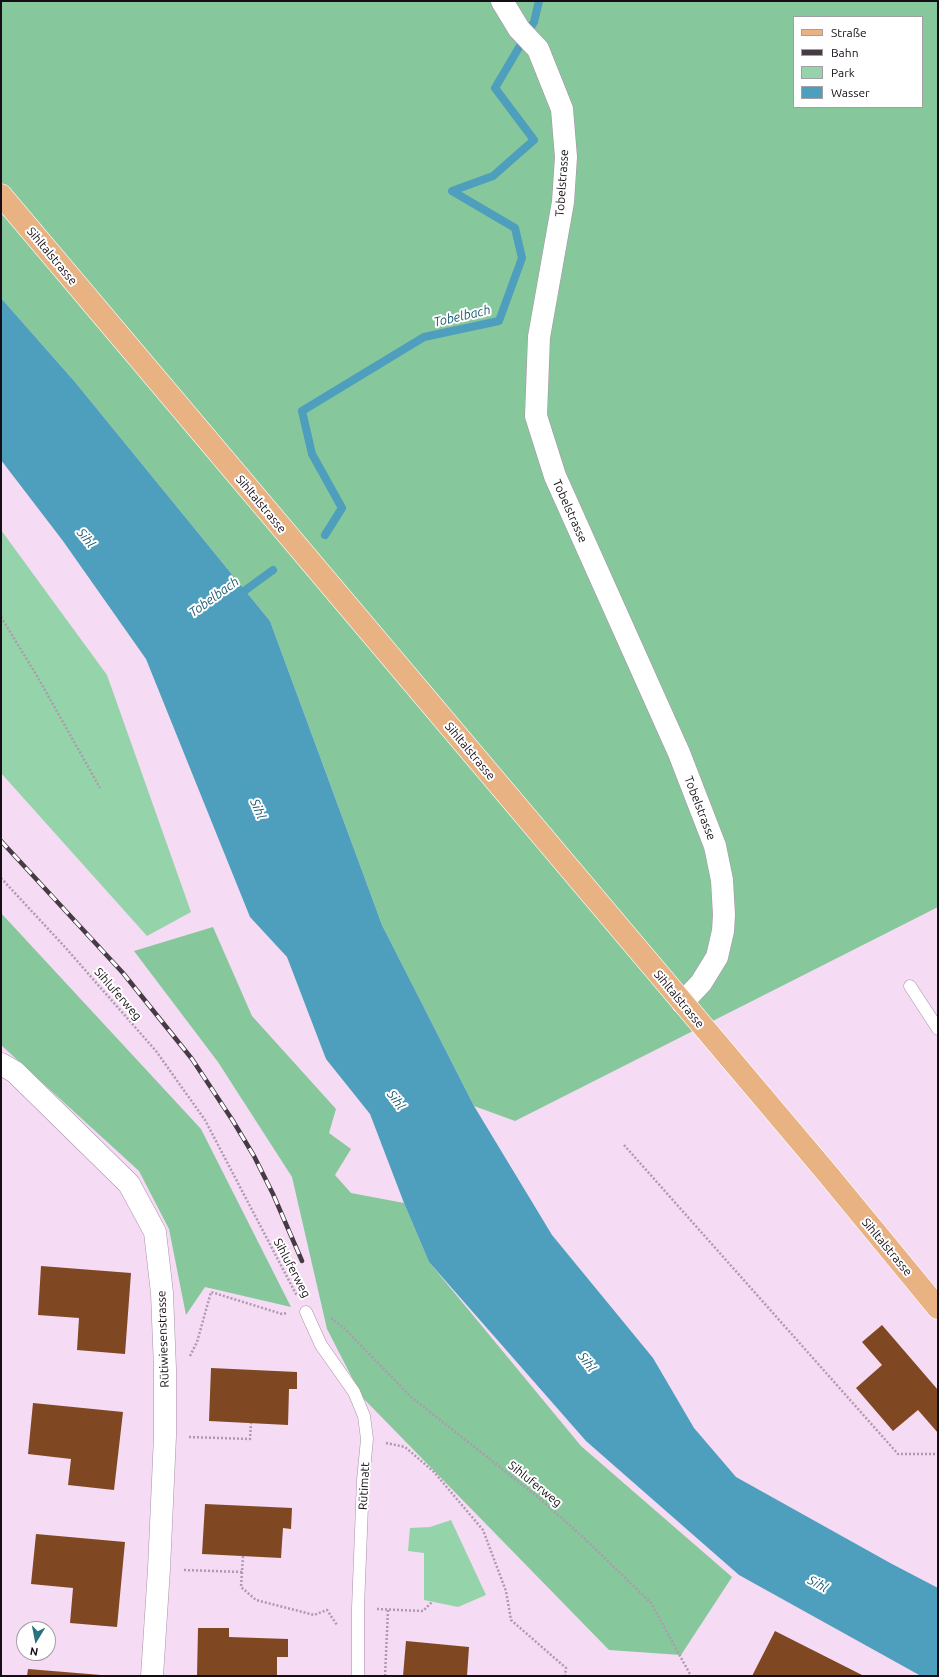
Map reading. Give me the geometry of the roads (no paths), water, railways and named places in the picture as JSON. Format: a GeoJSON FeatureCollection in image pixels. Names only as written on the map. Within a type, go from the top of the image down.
{"type":"FeatureCollection","features":[{"type":"Feature","properties":{"kind":"main road","name":"Sihltalstrasse"},"geometry":{"type":"LineString","coordinates":[[1,195],[938,1308]]}},
{"type":"Feature","properties":{"kind":"street","name":"Tobelstrasse"},"geometry":{"type":"LineString","coordinates":[[502,1],[524,34],[538,49],[562,109],[566,157],[563,202],[539,337],[536,416],[555,476],[679,753],[715,846],[722,880],[724,915],[723,932],[717,956],[701,983],[682,1003]]}},
{"type":"Feature","properties":{"kind":"street","name":"Rütiwiesenstrasse"},"geometry":{"type":"LineString","coordinates":[[1,1064],[15,1072],[129,1184],[155,1232],[162,1293],[165,1369],[165,1436],[160,1568],[152,1676]]}},
{"type":"Feature","properties":{"kind":"lane"},"geometry":{"type":"LineString","coordinates":[[910,986],[938,1029]]}},
{"type":"Feature","properties":{"kind":"lane","name":"Rütimatt"},"geometry":{"type":"LineString","coordinates":[[306,1312],[322,1345],[354,1392],[364,1416],[367,1439],[363,1480],[358,1608],[358,1676]]}},
{"type":"Feature","properties":{"kind":"water","name":"Sihl"},"geometry":{"type":"Polygon","coordinates":[[[1,298],[75,382],[270,621],[382,925],[474,1106],[552,1235],[653,1358],[694,1428],[736,1477],[938,1588],[938,1676],[921,1676],[739,1575],[586,1441],[429,1262],[404,1203],[370,1114],[326,1059],[287,957],[250,917],[146,659],[63,541],[1,460],[1,298]]]}},
{"type":"Feature","properties":{"kind":"waterway","name":"Tobelbach"},"geometry":{"type":"LineString","coordinates":[[325,535],[342,508],[312,454],[302,411],[424,337],[499,321],[522,258],[515,228],[452,191],[493,176],[534,140],[495,88],[534,22],[539,1]]}},
{"type":"Feature","properties":{"kind":"waterway","name":"Tobelbach"},"geometry":{"type":"LineString","coordinates":[[236,597],[273,570]]}},
{"type":"Feature","properties":{"kind":"railway"},"geometry":{"type":"LineString","coordinates":[[1,841],[123,973],[192,1059],[254,1156],[273,1194],[302,1261]]}}]}
